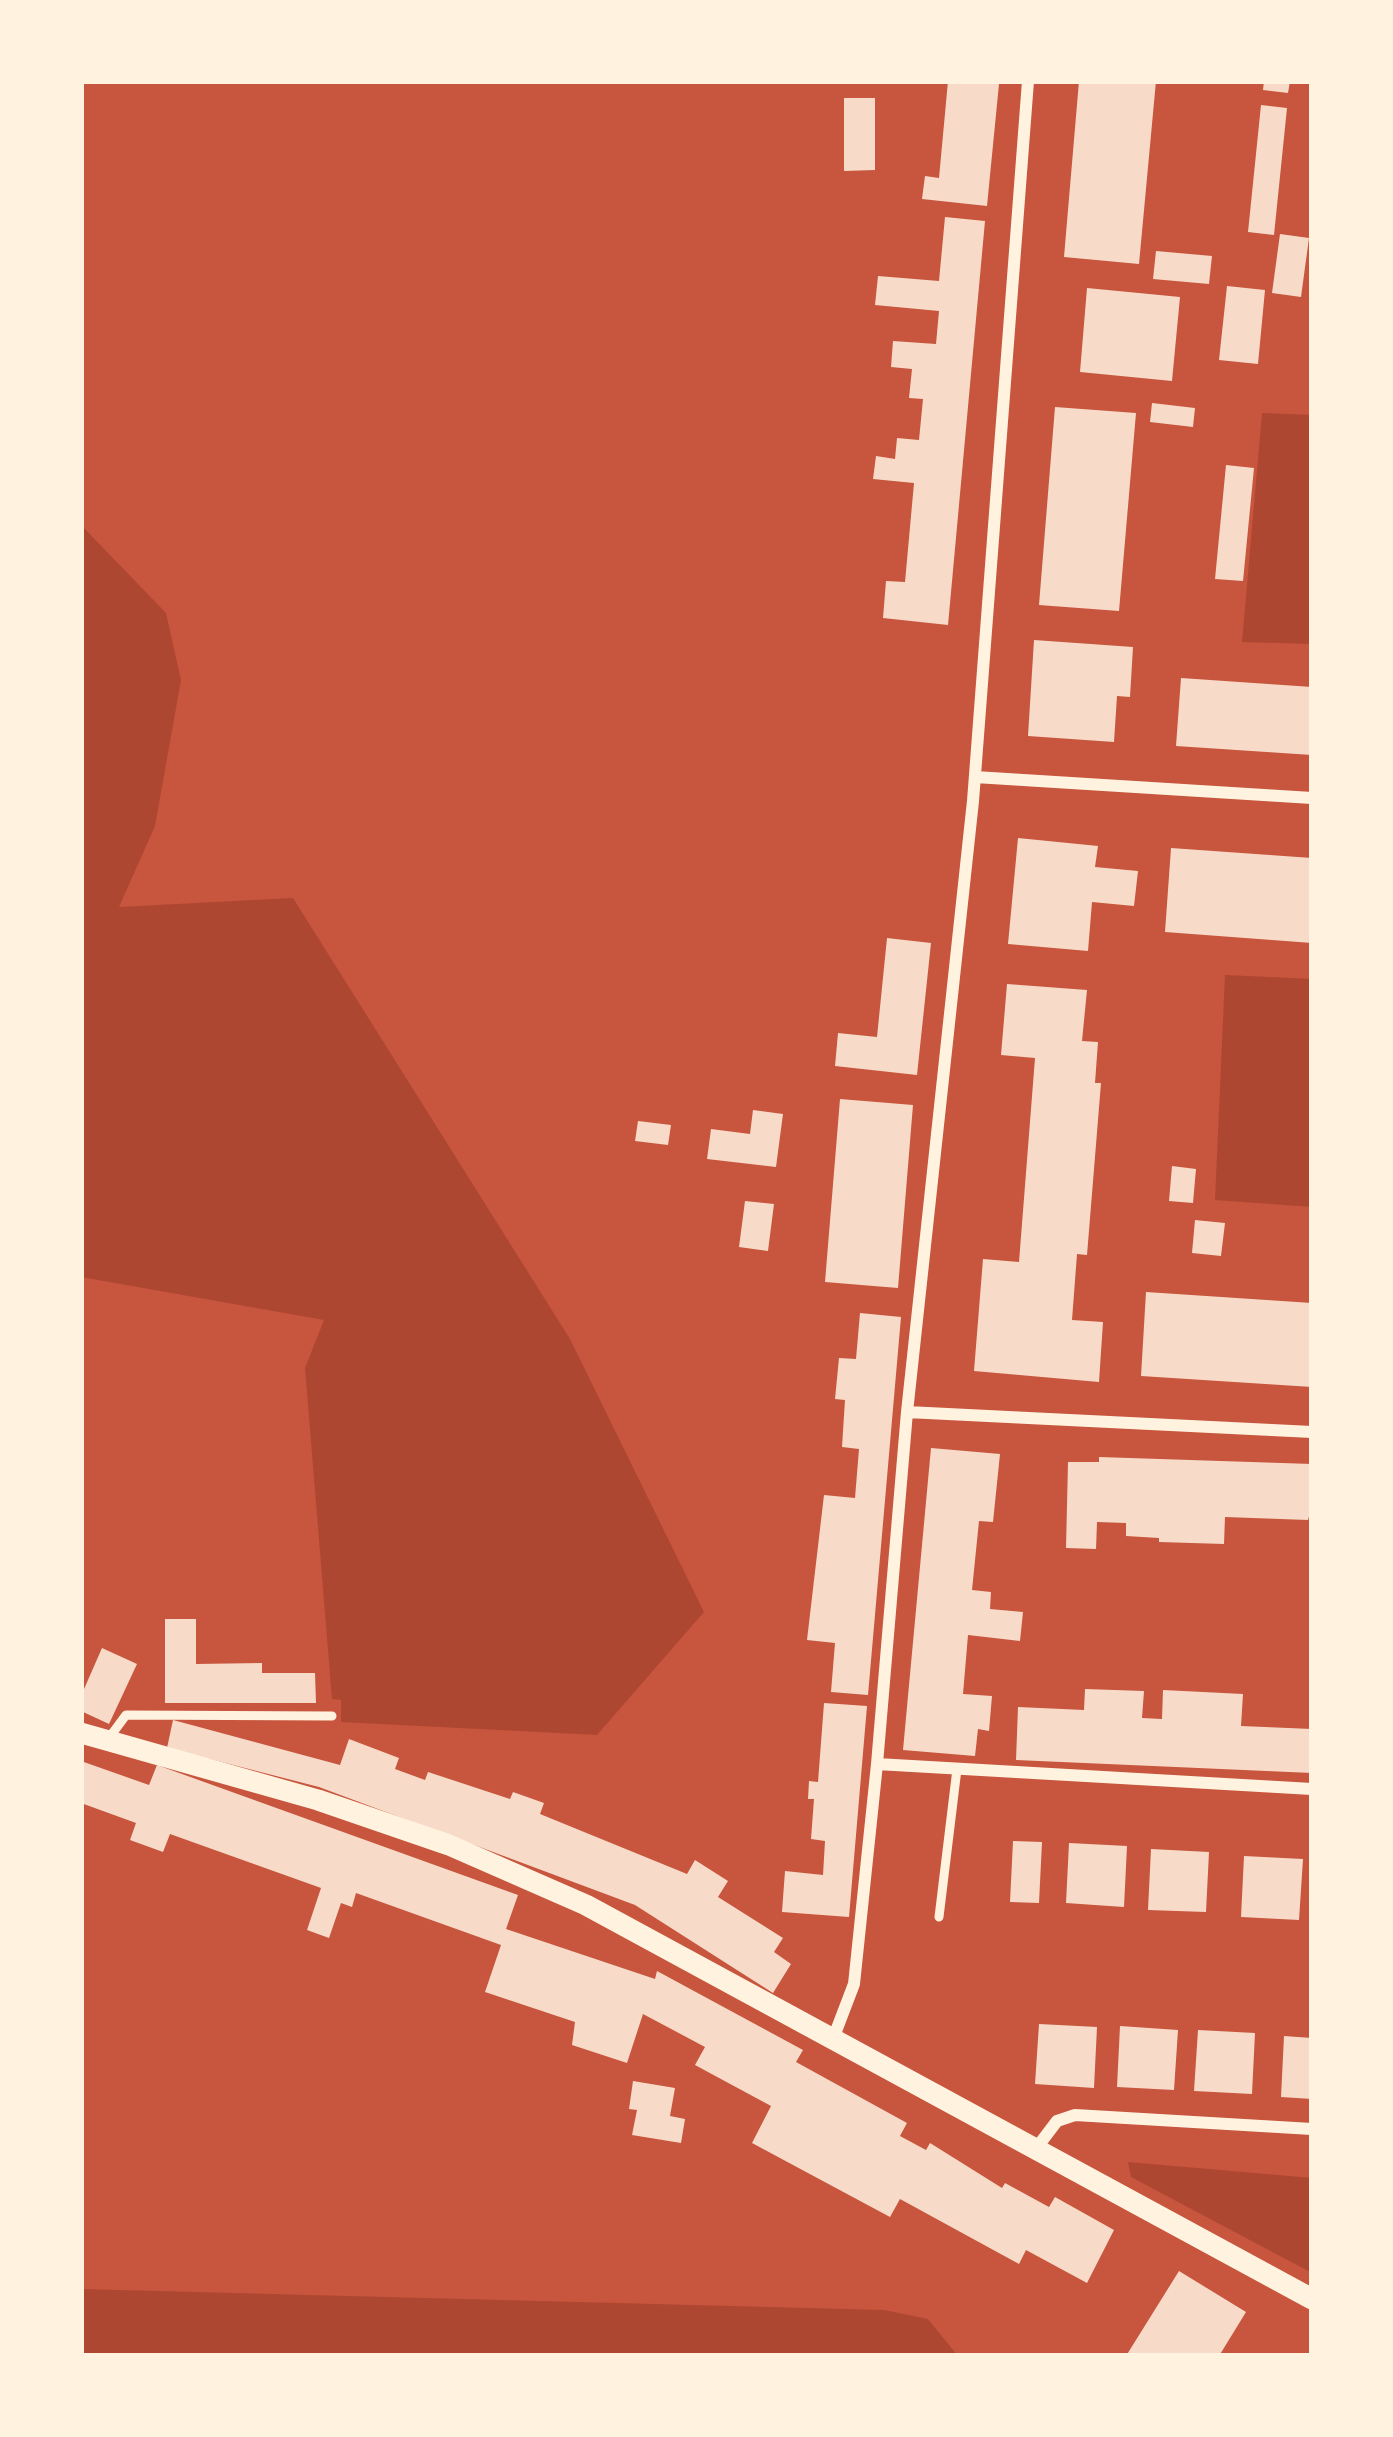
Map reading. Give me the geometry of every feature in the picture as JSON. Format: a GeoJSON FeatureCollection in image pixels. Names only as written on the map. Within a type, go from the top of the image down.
{"type":"FeatureCollection","features":[{"type":"Feature","properties":{"kind":"street"},"geometry":{"type":"LineString","coordinates":[[832,2041],[854,1984],[877,1764],[907,1412],[974,777],[1028,81]]}},
{"type":"Feature","properties":{"kind":"street"},"geometry":{"type":"LineString","coordinates":[[974,777],[1312,798]]}},
{"type":"Feature","properties":{"kind":"street"},"geometry":{"type":"LineString","coordinates":[[907,1412],[1312,1432]]}},
{"type":"Feature","properties":{"kind":"street"},"geometry":{"type":"LineString","coordinates":[[81,1733],[318,1800],[449,1845],[586,1906],[1312,2299]]}},
{"type":"Feature","properties":{"kind":"street"},"geometry":{"type":"LineString","coordinates":[[877,1764],[1312,1789]]}},
{"type":"Feature","properties":{"kind":"street"},"geometry":{"type":"LineString","coordinates":[[1035,2150],[1057,2121],[1075,2115],[1312,2129]]}},
{"type":"Feature","properties":{"kind":"lane"},"geometry":{"type":"LineString","coordinates":[[106,1742],[127,1715],[332,1716]]}},
{"type":"Feature","properties":{"kind":"lane"},"geometry":{"type":"LineString","coordinates":[[938,1917],[956,1769]]}},
{"type":"Feature","properties":{"kind":"shaded area"},"geometry":{"type":"Polygon","coordinates":[[[1262,413],[1312,415],[1312,644],[1242,642],[1262,413]]]}},
{"type":"Feature","properties":{"kind":"shaded area"},"geometry":{"type":"Polygon","coordinates":[[[81,525],[166,613],[181,680],[155,826],[119,907],[293,898],[570,1339],[704,1612],[597,1735],[341,1722],[341,1700],[332,1699],[305,1368],[324,1320],[81,1277],[81,525]]]}},
{"type":"Feature","properties":{"kind":"shaded area"},"geometry":{"type":"Polygon","coordinates":[[[1225,975],[1312,979],[1312,1207],[1215,1200],[1225,975]]]}},
{"type":"Feature","properties":{"kind":"shaded area"},"geometry":{"type":"Polygon","coordinates":[[[1128,2162],[1312,2178],[1312,2273],[1131,2177],[1128,2162]]]}},
{"type":"Feature","properties":{"kind":"shaded area"},"geometry":{"type":"Polygon","coordinates":[[[81,2289],[884,2310],[928,2319],[958,2356],[81,2356],[81,2289]]]}},
{"type":"Feature","properties":{"kind":"building"},"geometry":{"type":"Polygon","coordinates":[[[948,81],[999,84],[987,206],[922,199],[925,176],[939,178],[948,81]]]}},
{"type":"Feature","properties":{"kind":"building"},"geometry":{"type":"Polygon","coordinates":[[[1079,81],[1156,81],[1139,264],[1064,257],[1079,81]]]}},
{"type":"Feature","properties":{"kind":"building"},"geometry":{"type":"Polygon","coordinates":[[[1264,81],[1290,81],[1288,93],[1263,90],[1264,81]]]}},
{"type":"Feature","properties":{"kind":"building"},"geometry":{"type":"Polygon","coordinates":[[[844,98],[875,98],[875,170],[844,171],[844,98]]]}},
{"type":"Feature","properties":{"kind":"building"},"geometry":{"type":"Polygon","coordinates":[[[1261,105],[1287,108],[1274,235],[1248,232],[1261,105]]]}},
{"type":"Feature","properties":{"kind":"building"},"geometry":{"type":"Polygon","coordinates":[[[945,217],[985,221],[948,625],[883,618],[886,581],[905,582],[914,483],[873,479],[876,456],[895,459],[897,438],[919,440],[923,399],[909,398],[912,369],[891,367],[893,341],[936,344],[939,311],[875,305],[878,276],[939,281],[945,217]]]}},
{"type":"Feature","properties":{"kind":"building"},"geometry":{"type":"Polygon","coordinates":[[[1280,234],[1309,238],[1301,297],[1272,293],[1280,234]]]}},
{"type":"Feature","properties":{"kind":"building"},"geometry":{"type":"Polygon","coordinates":[[[1156,251],[1212,256],[1209,284],[1153,279],[1156,251]]]}},
{"type":"Feature","properties":{"kind":"building"},"geometry":{"type":"Polygon","coordinates":[[[1227,286],[1265,290],[1258,364],[1219,360],[1227,286]]]}},
{"type":"Feature","properties":{"kind":"building"},"geometry":{"type":"Polygon","coordinates":[[[1087,288],[1180,297],[1172,381],[1080,372],[1087,288]]]}},
{"type":"Feature","properties":{"kind":"building"},"geometry":{"type":"Polygon","coordinates":[[[1152,403],[1195,408],[1193,427],[1150,422],[1152,403]]]}},
{"type":"Feature","properties":{"kind":"building"},"geometry":{"type":"Polygon","coordinates":[[[1055,407],[1136,413],[1119,611],[1039,605],[1055,407]]]}},
{"type":"Feature","properties":{"kind":"building"},"geometry":{"type":"Polygon","coordinates":[[[1226,465],[1254,468],[1243,581],[1215,579],[1226,465]]]}},
{"type":"Feature","properties":{"kind":"building"},"geometry":{"type":"Polygon","coordinates":[[[1034,640],[1133,647],[1130,697],[1117,696],[1114,742],[1028,736],[1034,640]]]}},
{"type":"Feature","properties":{"kind":"building"},"geometry":{"type":"Polygon","coordinates":[[[1181,678],[1312,687],[1312,755],[1176,746],[1181,678]]]}},
{"type":"Feature","properties":{"kind":"building"},"geometry":{"type":"Polygon","coordinates":[[[1018,838],[1098,846],[1095,867],[1138,871],[1134,906],[1092,902],[1088,951],[1008,944],[1018,838]]]}},
{"type":"Feature","properties":{"kind":"building"},"geometry":{"type":"Polygon","coordinates":[[[1171,848],[1312,858],[1312,943],[1165,932],[1171,848]]]}},
{"type":"Feature","properties":{"kind":"building"},"geometry":{"type":"Polygon","coordinates":[[[887,938],[931,943],[917,1075],[835,1066],[838,1033],[877,1037],[887,938]]]}},
{"type":"Feature","properties":{"kind":"building"},"geometry":{"type":"Polygon","coordinates":[[[1007,984],[1087,990],[1082,1041],[1098,1042],[1095,1083],[1101,1083],[1087,1255],[1077,1254],[1072,1320],[1103,1322],[1099,1382],[974,1371],[983,1259],[1019,1262],[1035,1058],[1001,1055],[1007,984]]]}},
{"type":"Feature","properties":{"kind":"building"},"geometry":{"type":"Polygon","coordinates":[[[840,1099],[913,1105],[898,1288],[825,1282],[840,1099]]]}},
{"type":"Feature","properties":{"kind":"building"},"geometry":{"type":"Polygon","coordinates":[[[753,1110],[783,1114],[776,1167],[707,1159],[711,1129],[750,1134],[753,1110]]]}},
{"type":"Feature","properties":{"kind":"building"},"geometry":{"type":"Polygon","coordinates":[[[638,1121],[671,1125],[668,1145],[635,1141],[638,1121]]]}},
{"type":"Feature","properties":{"kind":"building"},"geometry":{"type":"Polygon","coordinates":[[[1172,1166],[1196,1169],[1193,1203],[1169,1201],[1172,1166]]]}},
{"type":"Feature","properties":{"kind":"building"},"geometry":{"type":"Polygon","coordinates":[[[745,1201],[774,1204],[768,1251],[739,1247],[745,1201]]]}},
{"type":"Feature","properties":{"kind":"building"},"geometry":{"type":"Polygon","coordinates":[[[1195,1220],[1225,1223],[1221,1256],[1192,1253],[1195,1220]]]}},
{"type":"Feature","properties":{"kind":"building"},"geometry":{"type":"Polygon","coordinates":[[[1146,1292],[1312,1303],[1312,1387],[1141,1376],[1146,1292]]]}},
{"type":"Feature","properties":{"kind":"building"},"geometry":{"type":"Polygon","coordinates":[[[860,1313],[901,1317],[868,1695],[831,1692],[835,1643],[807,1640],[824,1495],[855,1498],[859,1449],[842,1447],[845,1400],[835,1399],[839,1358],[856,1359],[860,1313]]]}},
{"type":"Feature","properties":{"kind":"building"},"geometry":{"type":"Polygon","coordinates":[[[931,1448],[1000,1454],[993,1522],[979,1521],[972,1590],[991,1592],[990,1609],[1023,1612],[1020,1641],[968,1635],[963,1694],[992,1696],[989,1731],[978,1729],[975,1756],[903,1750],[931,1448]]]}},
{"type":"Feature","properties":{"kind":"building"},"geometry":{"type":"Polygon","coordinates":[[[1099,1457],[1312,1464],[1312,1505],[1308,1520],[1225,1517],[1224,1544],[1159,1542],[1159,1538],[1126,1536],[1126,1523],[1097,1522],[1096,1549],[1066,1548],[1068,1462],[1099,1462],[1099,1457]]]}},
{"type":"Feature","properties":{"kind":"building"},"geometry":{"type":"Polygon","coordinates":[[[165,1619],[196,1619],[196,1664],[262,1663],[262,1673],[315,1673],[316,1703],[165,1703],[165,1619]]]}},
{"type":"Feature","properties":{"kind":"building"},"geometry":{"type":"Polygon","coordinates":[[[102,1648],[137,1664],[109,1724],[81,1711],[81,1696],[102,1648]]]}},
{"type":"Feature","properties":{"kind":"building"},"geometry":{"type":"Polygon","coordinates":[[[1085,1689],[1144,1691],[1142,1718],[1162,1719],[1163,1690],[1243,1694],[1241,1726],[1312,1729],[1312,1773],[1016,1760],[1018,1707],[1084,1710],[1085,1689]]]}},
{"type":"Feature","properties":{"kind":"building"},"geometry":{"type":"Polygon","coordinates":[[[824,1703],[867,1706],[849,1917],[782,1912],[785,1871],[823,1875],[825,1841],[811,1839],[814,1799],[808,1799],[809,1781],[818,1782],[824,1703]]]}},
{"type":"Feature","properties":{"kind":"building"},"geometry":{"type":"Polygon","coordinates":[[[173,1720],[340,1765],[349,1739],[399,1758],[395,1769],[425,1780],[428,1772],[510,1799],[513,1792],[544,1803],[540,1814],[687,1874],[695,1860],[728,1881],[718,1897],[783,1938],[774,1952],[791,1964],[773,1993],[635,1905],[319,1787],[167,1748],[173,1720]]]}},
{"type":"Feature","properties":{"kind":"building"},"geometry":{"type":"Polygon","coordinates":[[[81,1761],[149,1785],[157,1765],[518,1895],[506,1929],[655,1979],[657,1971],[803,2050],[796,2062],[907,2123],[900,2136],[926,2150],[930,2143],[1002,2188],[1005,2183],[1049,2207],[1055,2197],[1114,2230],[1087,2283],[1026,2250],[1019,2264],[900,2199],[890,2217],[752,2143],[771,2106],[695,2065],[705,2047],[643,2014],[627,2063],[572,2045],[575,2022],[485,1992],[501,1945],[356,1893],[352,1907],[341,1903],[329,1938],[307,1930],[321,1888],[170,1834],[163,1852],[130,1840],[136,1823],[81,1803],[81,1761]]]}},
{"type":"Feature","properties":{"kind":"building"},"geometry":{"type":"Polygon","coordinates":[[[1013,1841],[1042,1842],[1039,1903],[1010,1902],[1013,1841]]]}},
{"type":"Feature","properties":{"kind":"building"},"geometry":{"type":"Polygon","coordinates":[[[1069,1843],[1127,1846],[1124,1907],[1066,1903],[1069,1843]]]}},
{"type":"Feature","properties":{"kind":"building"},"geometry":{"type":"Polygon","coordinates":[[[1151,1849],[1209,1852],[1206,1912],[1148,1910],[1151,1849]]]}},
{"type":"Feature","properties":{"kind":"building"},"geometry":{"type":"Polygon","coordinates":[[[1244,1856],[1303,1859],[1299,1920],[1241,1917],[1244,1856]]]}},
{"type":"Feature","properties":{"kind":"building"},"geometry":{"type":"Polygon","coordinates":[[[1039,2024],[1097,2027],[1094,2088],[1035,2084],[1039,2024]]]}},
{"type":"Feature","properties":{"kind":"building"},"geometry":{"type":"Polygon","coordinates":[[[1120,2026],[1178,2030],[1174,2090],[1117,2087],[1120,2026]]]}},
{"type":"Feature","properties":{"kind":"building"},"geometry":{"type":"Polygon","coordinates":[[[1198,2030],[1255,2033],[1252,2094],[1194,2091],[1198,2030]]]}},
{"type":"Feature","properties":{"kind":"building"},"geometry":{"type":"Polygon","coordinates":[[[1284,2036],[1312,2038],[1312,2099],[1281,2097],[1284,2036]]]}},
{"type":"Feature","properties":{"kind":"building"},"geometry":{"type":"Polygon","coordinates":[[[633,2081],[675,2088],[670,2116],[685,2119],[681,2143],[632,2135],[637,2110],[629,2109],[633,2081]]]}},
{"type":"Feature","properties":{"kind":"building"},"geometry":{"type":"Polygon","coordinates":[[[1179,2271],[1246,2312],[1219,2356],[1126,2356],[1179,2271]]]}}]}
